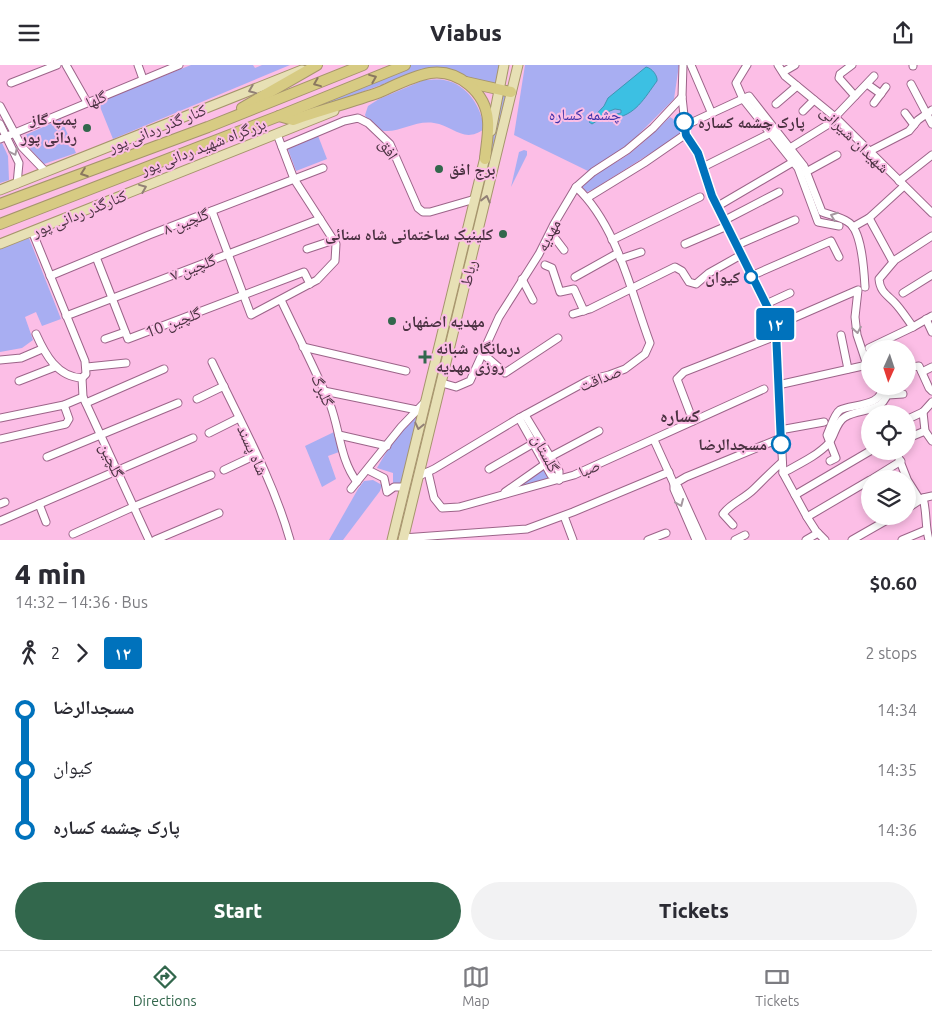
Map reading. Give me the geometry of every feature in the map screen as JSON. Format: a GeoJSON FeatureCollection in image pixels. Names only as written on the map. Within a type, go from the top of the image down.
{"type":"FeatureCollection","features":[{"type":"Feature","properties":{"kind":"highway"},"geometry":{"type":"LineString","coordinates":[[208,127],[315,65]]}},
{"type":"Feature","properties":{"kind":"highway","name":"بزرگراه شهید ردانی پور"},"geometry":{"type":"LineString","coordinates":[[0,204],[208,127],[363,65]]}},
{"type":"Feature","properties":{"kind":"highway","name":"بزرگراه شهید ردانی پور"},"geometry":{"type":"LineString","coordinates":[[0,225],[405,65]]}},
{"type":"Feature","properties":{"kind":"highway"},"geometry":{"type":"LineString","coordinates":[[279,116],[293,120],[380,92],[413,78],[431,73],[446,73],[466,82],[477,94],[484,107],[488,121],[484,159]]}},
{"type":"Feature","properties":{"kind":"highway"},"geometry":{"type":"LineString","coordinates":[[466,82],[511,92]]}},
{"type":"Feature","properties":{"kind":"main road","name":"کنار گذر ردانی پور"},"geometry":{"type":"LineString","coordinates":[[0,191],[315,65]]}},
{"type":"Feature","properties":{"kind":"main road","name":"رباط"},"geometry":{"type":"LineString","coordinates":[[392,540],[475,199],[504,65]]}},
{"type":"Feature","properties":{"kind":"main road","name":"رباط"},"geometry":{"type":"LineString","coordinates":[[403,539],[518,65]]}},
{"type":"Feature","properties":{"kind":"main road","name":"کنارگذر ردانی پور"},"geometry":{"type":"LineString","coordinates":[[0,244],[380,92]]}},
{"type":"Feature","properties":{"kind":"main road"},"geometry":{"type":"LineString","coordinates":[[455,280],[466,282]]}},
{"type":"Feature","properties":{"kind":"street"},"geometry":{"type":"LineString","coordinates":[[11,83],[57,65]]}},
{"type":"Feature","properties":{"kind":"street"},"geometry":{"type":"LineString","coordinates":[[138,65],[143,79]]}},
{"type":"Feature","properties":{"kind":"street","name":"گلها"},"geometry":{"type":"LineString","coordinates":[[7,136],[179,65]]}},
{"type":"Feature","properties":{"kind":"street"},"geometry":{"type":"LineString","coordinates":[[684,65],[682,97],[686,135],[698,153],[712,196],[774,320],[784,473],[807,517],[825,540]]}},
{"type":"Feature","properties":{"kind":"street"},"geometry":{"type":"LineString","coordinates":[[691,65],[712,114]]}},
{"type":"Feature","properties":{"kind":"street"},"geometry":{"type":"LineString","coordinates":[[747,65],[736,83],[794,162],[804,180],[818,222],[839,226]]}},
{"type":"Feature","properties":{"kind":"street","name":"شهیدان شیرانی"},"geometry":{"type":"LineString","coordinates":[[778,65],[797,86],[836,118],[932,213]]}},
{"type":"Feature","properties":{"kind":"street"},"geometry":{"type":"LineString","coordinates":[[783,72],[795,65]]}},
{"type":"Feature","properties":{"kind":"street"},"geometry":{"type":"LineString","coordinates":[[852,65],[840,74],[839,78],[855,96]]}},
{"type":"Feature","properties":{"kind":"street"},"geometry":{"type":"LineString","coordinates":[[69,66],[87,102]]}},
{"type":"Feature","properties":{"kind":"street"},"geometry":{"type":"LineString","coordinates":[[790,148],[836,118],[874,76]]}},
{"type":"Feature","properties":{"kind":"street"},"geometry":{"type":"LineString","coordinates":[[867,84],[880,94]]}},
{"type":"Feature","properties":{"kind":"street"},"geometry":{"type":"LineString","coordinates":[[911,84],[929,112],[932,124]]}},
{"type":"Feature","properties":{"kind":"street"},"geometry":{"type":"LineString","coordinates":[[776,104],[797,86]]}},
{"type":"Feature","properties":{"kind":"street"},"geometry":{"type":"LineString","coordinates":[[874,103],[886,87]]}},
{"type":"Feature","properties":{"kind":"street","name":"مهدیه"},"geometry":{"type":"LineString","coordinates":[[442,383],[456,387],[470,381],[499,317],[539,254],[554,223],[576,187],[592,172],[627,150],[653,128],[682,97]]}},
{"type":"Feature","properties":{"kind":"street"},"geometry":{"type":"LineString","coordinates":[[684,126],[746,98]]}},
{"type":"Feature","properties":{"kind":"street"},"geometry":{"type":"LineString","coordinates":[[746,98],[790,148],[806,172],[822,212],[849,222],[853,227],[858,238],[863,261],[865,287]]}},
{"type":"Feature","properties":{"kind":"street"},"geometry":{"type":"LineString","coordinates":[[803,111],[814,100]]}},
{"type":"Feature","properties":{"kind":"street"},"geometry":{"type":"LineString","coordinates":[[0,106],[7,136],[22,147],[46,172]]}},
{"type":"Feature","properties":{"kind":"street"},"geometry":{"type":"LineString","coordinates":[[870,151],[909,131],[929,112]]}},
{"type":"Feature","properties":{"kind":"street"},"geometry":{"type":"LineString","coordinates":[[905,113],[914,125]]}},
{"type":"Feature","properties":{"kind":"street","name":"افق"},"geometry":{"type":"LineString","coordinates":[[282,147],[344,121],[358,118],[368,123],[390,144],[418,208],[423,212],[430,212],[475,199]]}},
{"type":"Feature","properties":{"kind":"street"},"geometry":{"type":"LineString","coordinates":[[0,123],[19,163],[17,183]]}},
{"type":"Feature","properties":{"kind":"street"},"geometry":{"type":"LineString","coordinates":[[703,167],[771,133]]}},
{"type":"Feature","properties":{"kind":"street"},"geometry":{"type":"LineString","coordinates":[[212,211],[251,315],[317,280],[335,261],[336,244],[294,179],[277,134]]}},
{"type":"Feature","properties":{"kind":"street"},"geometry":{"type":"LineString","coordinates":[[587,198],[686,135]]}},
{"type":"Feature","properties":{"kind":"street"},"geometry":{"type":"LineString","coordinates":[[806,172],[837,155]]}},
{"type":"Feature","properties":{"kind":"street"},"geometry":{"type":"LineString","coordinates":[[898,181],[932,155]]}},
{"type":"Feature","properties":{"kind":"street"},"geometry":{"type":"LineString","coordinates":[[718,206],[794,162]]}},
{"type":"Feature","properties":{"kind":"street","name":"گلچین ۸"},"geometry":{"type":"LineString","coordinates":[[50,276],[323,167]]}},
{"type":"Feature","properties":{"kind":"street","name":"صداقت"},"geometry":{"type":"LineString","coordinates":[[418,476],[589,380],[625,369],[645,354],[650,343],[619,256],[599,215],[587,198],[576,187]]}},
{"type":"Feature","properties":{"kind":"street"},"geometry":{"type":"LineString","coordinates":[[853,227],[869,217],[904,187]]}},
{"type":"Feature","properties":{"kind":"street"},"geometry":{"type":"LineString","coordinates":[[685,244],[779,192]]}},
{"type":"Feature","properties":{"kind":"street"},"geometry":{"type":"LineString","coordinates":[[612,240],[700,197]]}},
{"type":"Feature","properties":{"kind":"street"},"geometry":{"type":"LineString","coordinates":[[869,217],[893,262]]}},
{"type":"Feature","properties":{"kind":"street","name":"گلچین ۷"},"geometry":{"type":"LineString","coordinates":[[66,316],[320,219]]}},
{"type":"Feature","properties":{"kind":"street"},"geometry":{"type":"LineString","coordinates":[[736,245],[795,220]]}},
{"type":"Feature","properties":{"kind":"street"},"geometry":{"type":"LineString","coordinates":[[32,231],[87,367],[126,363]]}},
{"type":"Feature","properties":{"kind":"street"},"geometry":{"type":"LineString","coordinates":[[550,233],[564,250]]}},
{"type":"Feature","properties":{"kind":"street"},"geometry":{"type":"LineString","coordinates":[[913,327],[886,295],[879,279],[893,262],[932,236]]}},
{"type":"Feature","properties":{"kind":"street"},"geometry":{"type":"LineString","coordinates":[[307,249],[334,240]]}},
{"type":"Feature","properties":{"kind":"street"},"geometry":{"type":"LineString","coordinates":[[751,276],[831,241],[838,257]]}},
{"type":"Feature","properties":{"kind":"street"},"geometry":{"type":"LineString","coordinates":[[575,277],[619,256],[641,252]]}},
{"type":"Feature","properties":{"kind":"street"},"geometry":{"type":"LineString","coordinates":[[573,314],[584,311],[675,267],[682,271],[689,282],[696,284],[709,273],[741,255]]}},
{"type":"Feature","properties":{"kind":"street","name":"گلچین 10"},"geometry":{"type":"LineString","coordinates":[[96,257],[128,339],[244,295]]}},
{"type":"Feature","properties":{"kind":"street"},"geometry":{"type":"LineString","coordinates":[[544,265],[552,269],[560,292],[574,289],[584,311]]}},
{"type":"Feature","properties":{"kind":"street"},"geometry":{"type":"LineString","coordinates":[[244,295],[304,272],[310,284]]}},
{"type":"Feature","properties":{"kind":"street"},"geometry":{"type":"LineString","coordinates":[[903,293],[932,275]]}},
{"type":"Feature","properties":{"kind":"street"},"geometry":{"type":"LineString","coordinates":[[522,279],[533,301]]}},
{"type":"Feature","properties":{"kind":"street"},"geometry":{"type":"LineString","coordinates":[[775,326],[858,290],[855,317],[857,335],[861,346]]}},
{"type":"Feature","properties":{"kind":"street"},"geometry":{"type":"LineString","coordinates":[[766,304],[790,293]]}},
{"type":"Feature","properties":{"kind":"street","name":"گلبرگ"},"geometry":{"type":"LineString","coordinates":[[281,300],[324,391],[337,424],[343,455],[351,474],[357,482]]}},
{"type":"Feature","properties":{"kind":"street"},"geometry":{"type":"LineString","coordinates":[[888,340],[929,318],[932,332]]}},
{"type":"Feature","properties":{"kind":"street"},"geometry":{"type":"LineString","coordinates":[[106,339],[125,332]]}},
{"type":"Feature","properties":{"kind":"street"},"geometry":{"type":"LineString","coordinates":[[36,334],[42,349],[55,367],[66,375],[82,378]]}},
{"type":"Feature","properties":{"kind":"street"},"geometry":{"type":"LineString","coordinates":[[694,421],[677,379],[684,372],[776,335]]}},
{"type":"Feature","properties":{"kind":"street"},"geometry":{"type":"LineString","coordinates":[[841,335],[848,369]]}},
{"type":"Feature","properties":{"kind":"street"},"geometry":{"type":"LineString","coordinates":[[482,353],[505,373],[558,338]]}},
{"type":"Feature","properties":{"kind":"street"},"geometry":{"type":"LineString","coordinates":[[303,347],[406,371]]}},
{"type":"Feature","properties":{"kind":"street"},"geometry":{"type":"LineString","coordinates":[[0,360],[21,358],[42,349]]}},
{"type":"Feature","properties":{"kind":"street","name":"شاه پسند"},"geometry":{"type":"LineString","coordinates":[[212,362],[256,455],[284,520],[290,540]]}},
{"type":"Feature","properties":{"kind":"street"},"geometry":{"type":"LineString","coordinates":[[916,366],[919,365],[932,391]]}},
{"type":"Feature","properties":{"kind":"street"},"geometry":{"type":"LineString","coordinates":[[19,381],[55,367]]}},
{"type":"Feature","properties":{"kind":"street","name":"گلچین"},"geometry":{"type":"LineString","coordinates":[[87,367],[86,374],[82,378],[85,400],[149,540]]}},
{"type":"Feature","properties":{"kind":"street"},"geometry":{"type":"LineString","coordinates":[[778,385],[861,367]]}},
{"type":"Feature","properties":{"kind":"street"},"geometry":{"type":"LineString","coordinates":[[922,372],[932,367]]}},
{"type":"Feature","properties":{"kind":"street"},"geometry":{"type":"LineString","coordinates":[[0,418],[85,400],[164,369]]}},
{"type":"Feature","properties":{"kind":"street"},"geometry":{"type":"LineString","coordinates":[[197,399],[224,386]]}},
{"type":"Feature","properties":{"kind":"street","name":"صبا"},"geometry":{"type":"LineString","coordinates":[[428,472],[434,498],[442,508],[459,507],[574,475],[764,389]]}},
{"type":"Feature","properties":{"kind":"street"},"geometry":{"type":"LineString","coordinates":[[324,391],[417,410]]}},
{"type":"Feature","properties":{"kind":"street"},"geometry":{"type":"LineString","coordinates":[[830,461],[836,457],[828,435],[837,412],[842,409],[863,406],[880,395]]}},
{"type":"Feature","properties":{"kind":"street"},"geometry":{"type":"LineString","coordinates":[[882,405],[888,395]]}},
{"type":"Feature","properties":{"kind":"street"},"geometry":{"type":"LineString","coordinates":[[351,489],[425,402]]}},
{"type":"Feature","properties":{"kind":"street"},"geometry":{"type":"LineString","coordinates":[[916,415],[923,412],[932,402]]}},
{"type":"Feature","properties":{"kind":"street"},"geometry":{"type":"LineString","coordinates":[[47,457],[178,403]]}},
{"type":"Feature","properties":{"kind":"street"},"geometry":{"type":"LineString","coordinates":[[0,439],[66,424],[68,419],[64,405]]}},
{"type":"Feature","properties":{"kind":"street"},"geometry":{"type":"LineString","coordinates":[[923,412],[925,431],[932,441]]}},
{"type":"Feature","properties":{"kind":"street"},"geometry":{"type":"LineString","coordinates":[[784,473],[817,453],[830,442],[840,423],[846,417],[861,414]]}},
{"type":"Feature","properties":{"kind":"street","name":"گلستان"},"geometry":{"type":"LineString","coordinates":[[522,416],[545,464],[552,475],[559,480]]}},
{"type":"Feature","properties":{"kind":"street","name":"گلستان"},"geometry":{"type":"LineString","coordinates":[[522,416],[559,471],[559,480]]}},
{"type":"Feature","properties":{"kind":"street"},"geometry":{"type":"LineString","coordinates":[[209,433],[239,419]]}},
{"type":"Feature","properties":{"kind":"street"},"geometry":{"type":"LineString","coordinates":[[780,430],[824,422]]}},
{"type":"Feature","properties":{"kind":"street"},"geometry":{"type":"LineString","coordinates":[[550,457],[599,431]]}},
{"type":"Feature","properties":{"kind":"street"},"geometry":{"type":"LineString","coordinates":[[916,435],[925,431]]}},
{"type":"Feature","properties":{"kind":"street"},"geometry":{"type":"LineString","coordinates":[[339,435],[386,446]]}},
{"type":"Feature","properties":{"kind":"street"},"geometry":{"type":"LineString","coordinates":[[0,521],[193,438]]}},
{"type":"Feature","properties":{"kind":"street"},"geometry":{"type":"LineString","coordinates":[[674,484],[686,477],[781,438]]}},
{"type":"Feature","properties":{"kind":"street"},"geometry":{"type":"LineString","coordinates":[[654,439],[668,472],[674,484],[678,487],[702,540]]}},
{"type":"Feature","properties":{"kind":"street"},"geometry":{"type":"LineString","coordinates":[[490,469],[534,443]]}},
{"type":"Feature","properties":{"kind":"street"},"geometry":{"type":"LineString","coordinates":[[224,470],[256,455]]}},
{"type":"Feature","properties":{"kind":"street"},"geometry":{"type":"LineString","coordinates":[[795,495],[861,456]]}},
{"type":"Feature","properties":{"kind":"street"},"geometry":{"type":"LineString","coordinates":[[886,470],[901,461],[904,470]]}},
{"type":"Feature","properties":{"kind":"street"},"geometry":{"type":"LineString","coordinates":[[733,525],[723,514],[726,509],[753,490],[763,478],[782,462]]}},
{"type":"Feature","properties":{"kind":"street"},"geometry":{"type":"LineString","coordinates":[[499,496],[545,464]]}},
{"type":"Feature","properties":{"kind":"street"},"geometry":{"type":"LineString","coordinates":[[368,470],[384,478],[387,492],[394,487],[404,487]]}},
{"type":"Feature","properties":{"kind":"street"},"geometry":{"type":"LineString","coordinates":[[403,539],[527,529],[668,472]]}},
{"type":"Feature","properties":{"kind":"street"},"geometry":{"type":"LineString","coordinates":[[73,534],[211,475]]}},
{"type":"Feature","properties":{"kind":"street"},"geometry":{"type":"LineString","coordinates":[[674,484],[674,489],[696,540]]}},
{"type":"Feature","properties":{"kind":"street"},"geometry":{"type":"LineString","coordinates":[[807,517],[861,485]]}},
{"type":"Feature","properties":{"kind":"street"},"geometry":{"type":"LineString","coordinates":[[916,491],[922,499],[929,517],[926,530],[929,540]]}},
{"type":"Feature","properties":{"kind":"street"},"geometry":{"type":"LineString","coordinates":[[916,503],[932,496]]}},
{"type":"Feature","properties":{"kind":"street"},"geometry":{"type":"LineString","coordinates":[[39,504],[46,523]]}},
{"type":"Feature","properties":{"kind":"street"},"geometry":{"type":"LineString","coordinates":[[155,540],[219,513]]}},
{"type":"Feature","properties":{"kind":"street"},"geometry":{"type":"LineString","coordinates":[[564,515],[573,540]]}},
{"type":"Feature","properties":{"kind":"street"},"geometry":{"type":"LineString","coordinates":[[852,540],[878,525]]}},
{"type":"Feature","properties":{"kind":"street"},"geometry":{"type":"LineString","coordinates":[[902,540],[926,530]]}},
{"type":"Feature","properties":{"kind":"street"},"geometry":{"type":"LineString","coordinates":[[648,540],[666,533]]}},
{"type":"Feature","properties":{"kind":"street"},"geometry":{"type":"LineString","coordinates":[[806,540],[818,533]]}},
{"type":"Feature","properties":{"kind":"street"},"geometry":{"type":"LineString","coordinates":[[735,540],[745,535]]}},
{"type":"Feature","properties":{"kind":"green space"},"geometry":{"type":"Polygon","coordinates":[[[191,65],[253,65],[255,68],[262,65],[290,65],[113,139],[98,102],[191,65]]]}},
{"type":"Feature","properties":{"kind":"green space"},"geometry":{"type":"Polygon","coordinates":[[[407,65],[499,65],[496,84],[462,76],[419,71],[321,107],[320,102],[407,65]]]}},
{"type":"Feature","properties":{"kind":"green space","name":"چشمه کساره"},"geometry":{"type":"Polygon","coordinates":[[[525,65],[679,65],[674,99],[627,146],[588,171],[514,135],[525,65]]]}},
{"type":"Feature","properties":{"kind":"green space"},"geometry":{"type":"Polygon","coordinates":[[[424,80],[444,80],[460,86],[477,105],[484,129],[471,135],[459,133],[434,123],[415,124],[391,131],[375,128],[370,124],[365,115],[368,106],[379,99],[424,80]]]}},
{"type":"Feature","properties":{"kind":"green space"},"geometry":{"type":"Polygon","coordinates":[[[503,96],[508,96],[468,256],[465,255],[503,96]]]}},
{"type":"Feature","properties":{"kind":"green space"},"geometry":{"type":"Polygon","coordinates":[[[670,117],[678,124],[681,134],[594,189],[587,192],[582,187],[597,174],[632,152],[670,117]]]}},
{"type":"Feature","properties":{"kind":"green space"},"geometry":{"type":"Polygon","coordinates":[[[61,119],[76,153],[44,164],[31,150],[23,136],[61,119]]]}},
{"type":"Feature","properties":{"kind":"green space"},"geometry":{"type":"Polygon","coordinates":[[[317,133],[327,159],[296,171],[286,144],[317,133]]]}},
{"type":"Feature","properties":{"kind":"green space"},"geometry":{"type":"Polygon","coordinates":[[[2,143],[8,156],[9,180],[0,183],[0,144],[2,143]]]}},
{"type":"Feature","properties":{"kind":"green space"},"geometry":{"type":"Polygon","coordinates":[[[527,151],[527,155],[511,187],[519,152],[527,151]]]}},
{"type":"Feature","properties":{"kind":"green space"},"geometry":{"type":"Polygon","coordinates":[[[29,238],[61,319],[42,326],[36,312],[25,317],[33,340],[22,348],[0,352],[0,249],[29,238]]]}},
{"type":"Feature","properties":{"kind":"green space"},"geometry":{"type":"Polygon","coordinates":[[[418,414],[401,483],[393,484],[393,473],[377,468],[395,440],[418,414]]]}},
{"type":"Feature","properties":{"kind":"green space"},"geometry":{"type":"Polygon","coordinates":[[[334,432],[339,452],[328,456],[336,479],[322,487],[305,446],[334,432]]]}},
{"type":"Feature","properties":{"kind":"green space"},"geometry":{"type":"Polygon","coordinates":[[[544,468],[550,478],[508,491],[544,468]]]}},
{"type":"Feature","properties":{"kind":"green space"},"geometry":{"type":"Polygon","coordinates":[[[373,480],[382,485],[380,491],[343,540],[329,540],[358,489],[364,481],[373,480]]]}},
{"type":"Feature","properties":{"kind":"shaded area"},"geometry":{"type":"Polygon","coordinates":[[[646,67],[654,73],[657,81],[639,105],[620,117],[612,118],[612,115],[621,113],[621,110],[615,109],[602,114],[611,115],[611,118],[600,119],[592,124],[589,122],[604,106],[608,98],[646,67]]]}},
{"type":"Feature","properties":{"kind":"bus line","name":"۱۲"},"geometry":{"type":"LineString","coordinates":[[684,122],[686,135],[698,153],[712,196],[774,320],[781,444]]}},
{"type":"Feature","properties":{"kind":"place","name":"پارک چشمه کساره"},"geometry":{"type":"Point","coordinates":[684,122]}},
{"type":"Feature","properties":{"kind":"place","name":"پمپ گاز ردانی پور"},"geometry":{"type":"Point","coordinates":[87,128]}},
{"type":"Feature","properties":{"kind":"place","name":"برج افق"},"geometry":{"type":"Point","coordinates":[439,169]}},
{"type":"Feature","properties":{"kind":"place","name":"کلینیک ساختمانی شاه سنائی"},"geometry":{"type":"Point","coordinates":[503,234]}},
{"type":"Feature","properties":{"kind":"place","name":"کیوان"},"geometry":{"type":"Point","coordinates":[751,277]}},
{"type":"Feature","properties":{"kind":"place","name":"مهدیه اصفهان"},"geometry":{"type":"Point","coordinates":[392,321]}},
{"type":"Feature","properties":{"kind":"place","name":"درمانگاه شبانه روزی مهدیه"},"geometry":{"type":"Point","coordinates":[425,357]}},
{"type":"Feature","properties":{"kind":"place","name":"مسجدالرضا"},"geometry":{"type":"Point","coordinates":[781,444]}},
{"type":"Feature","properties":{"kind":"district","name":"کساره"},"geometry":{"type":"Point","coordinates":[680,416]}}]}
